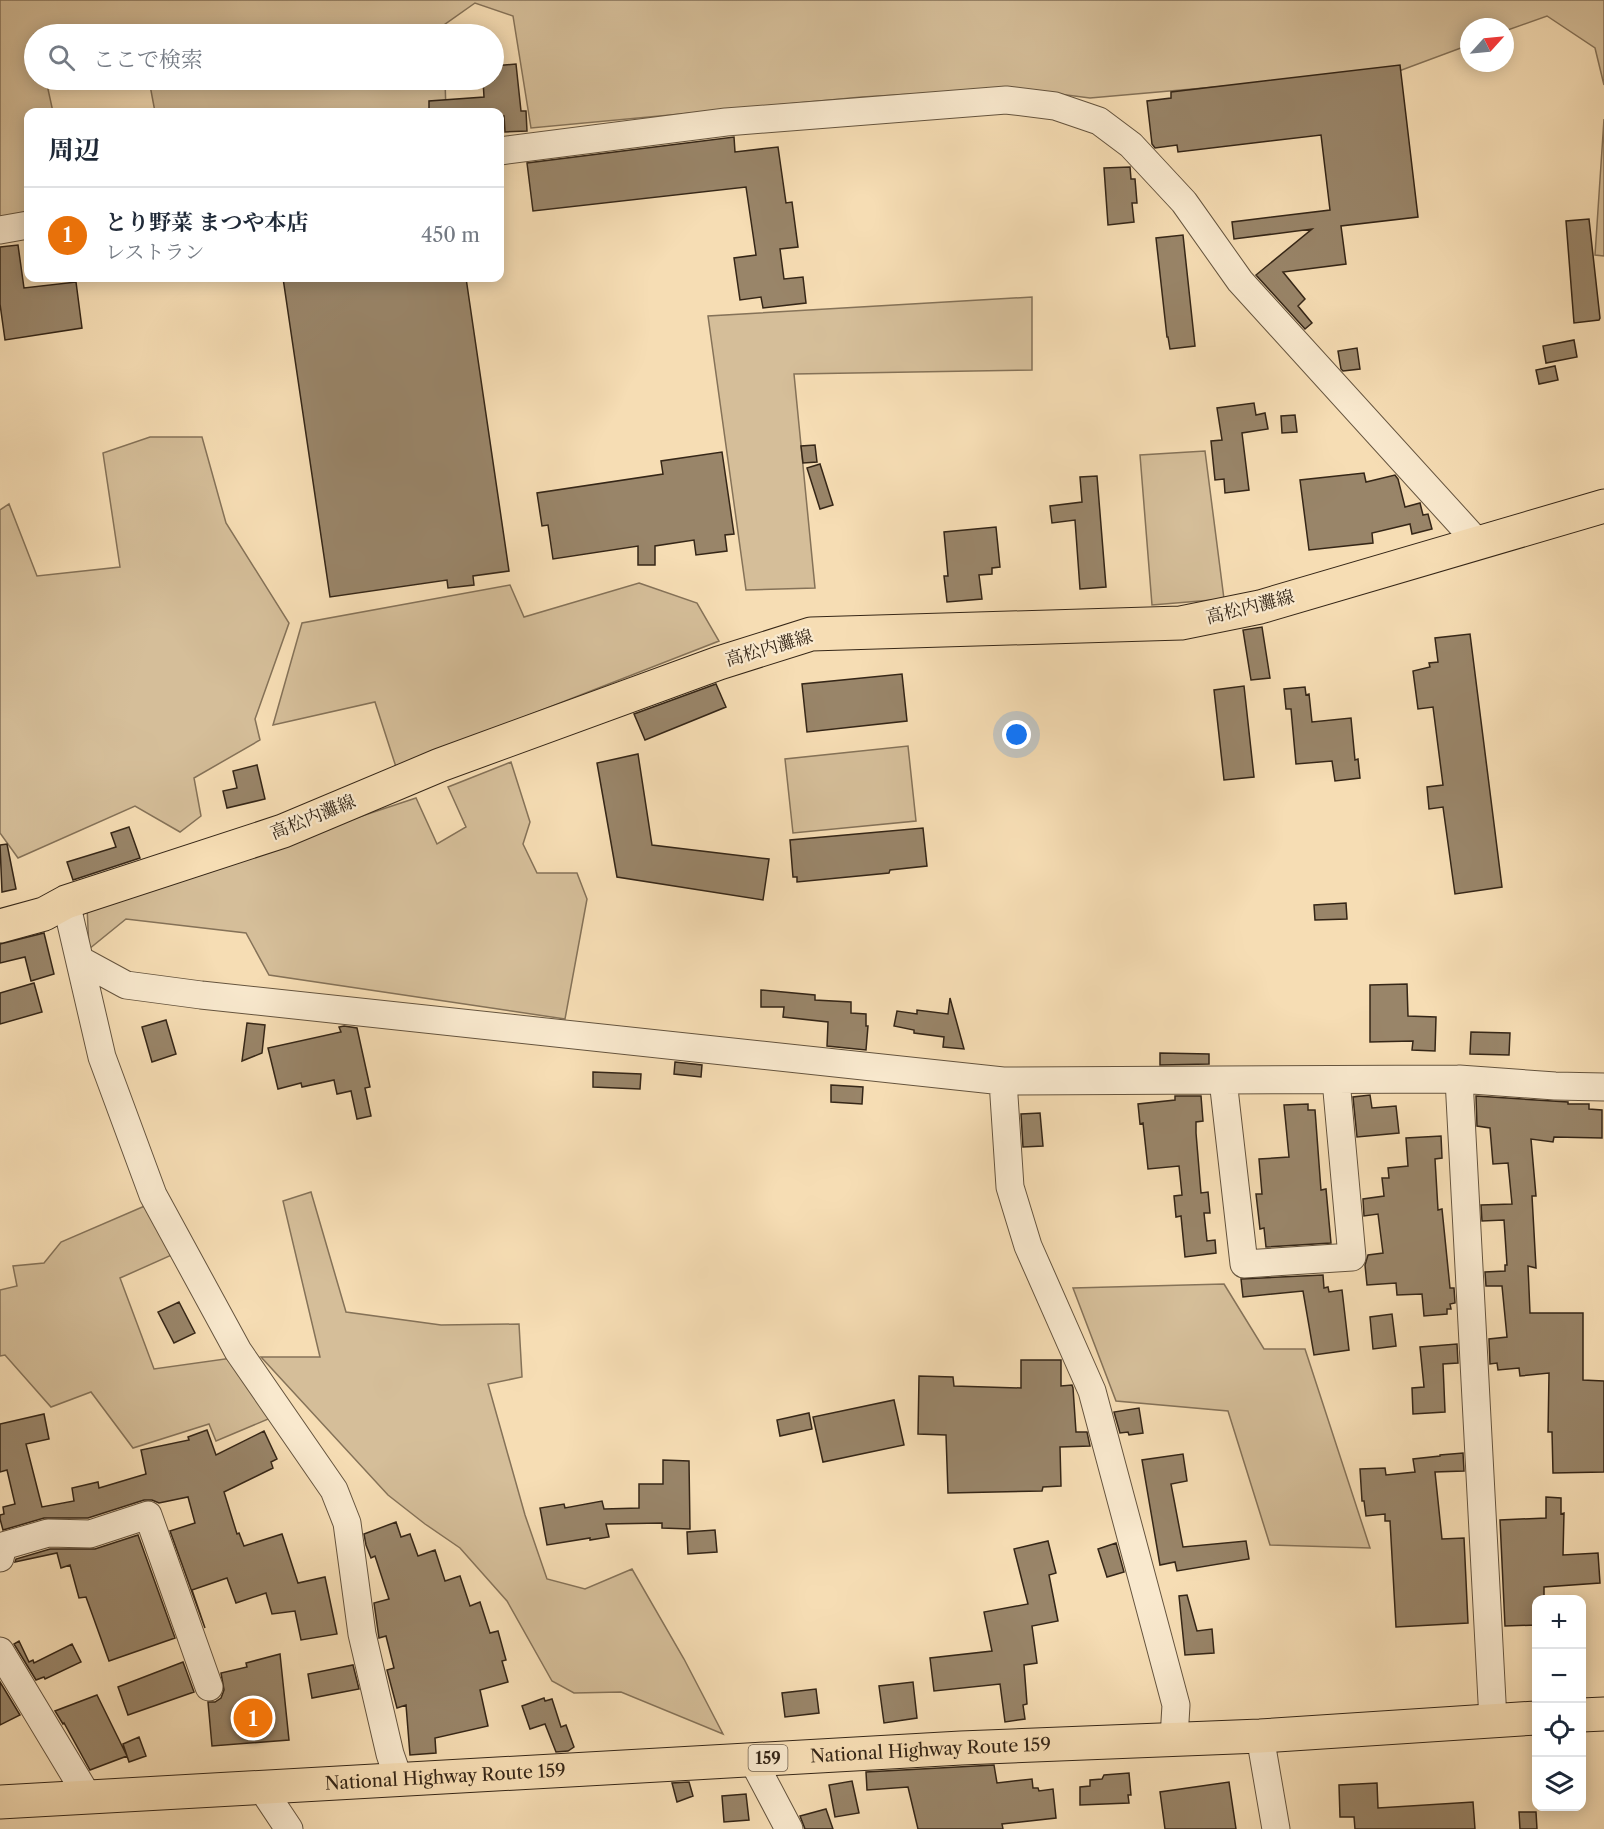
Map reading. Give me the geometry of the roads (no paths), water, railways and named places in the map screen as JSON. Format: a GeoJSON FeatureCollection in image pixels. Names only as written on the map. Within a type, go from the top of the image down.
{"type":"FeatureCollection","features":[{"type":"Feature","properties":{"kind":"main road","name":"高松内灘線"},"geometry":{"type":"LineString","coordinates":[[0,926],[44,914],[66,902],[282,831],[440,765],[719,663],[811,634],[1181,623],[1260,607],[1604,506]]}},
{"type":"Feature","properties":{"kind":"main road"},"geometry":{"type":"LineString","coordinates":[[1586,1715],[1604,1713]]}},
{"type":"Feature","properties":{"kind":"main road","name":"National Highway Route 159"},"geometry":{"type":"LineString","coordinates":[[0,1802],[752,1759],[1173,1738],[1260,1736],[1532,1718]]}},
{"type":"Feature","properties":{"kind":"street"},"geometry":{"type":"LineString","coordinates":[[504,150],[726,122],[1006,100],[1055,106],[1099,121],[1131,145],[1184,202],[1240,281],[1479,544]]}},
{"type":"Feature","properties":{"kind":"street"},"geometry":{"type":"LineString","coordinates":[[0,230],[24,226]]}},
{"type":"Feature","properties":{"kind":"street"},"geometry":{"type":"LineString","coordinates":[[66,902],[102,1057],[153,1196],[235,1346],[334,1490],[343,1512],[347,1523],[362,1634],[390,1754],[399,1780]]}},
{"type":"Feature","properties":{"kind":"street"},"geometry":{"type":"LineString","coordinates":[[80,960],[126,985],[190,994],[1003,1081],[1459,1080],[1604,1087]]}},
{"type":"Feature","properties":{"kind":"street"},"geometry":{"type":"LineString","coordinates":[[1223,1080],[1244,1264],[1352,1257],[1336,1080]]}},
{"type":"Feature","properties":{"kind":"street"},"geometry":{"type":"LineString","coordinates":[[1459,1080],[1493,1720]]}},
{"type":"Feature","properties":{"kind":"street"},"geometry":{"type":"LineString","coordinates":[[1003,1081],[1010,1187],[1028,1246],[1092,1391],[1176,1705],[1173,1738]]}},
{"type":"Feature","properties":{"kind":"street"},"geometry":{"type":"LineString","coordinates":[[0,1558],[3,1546],[48,1533],[90,1534],[148,1515],[209,1686]]}},
{"type":"Feature","properties":{"kind":"street"},"geometry":{"type":"LineString","coordinates":[[0,1651],[88,1797]]}},
{"type":"Feature","properties":{"kind":"street"},"geometry":{"type":"LineString","coordinates":[[1260,1736],[1276,1829]]}},
{"type":"Feature","properties":{"kind":"street"},"geometry":{"type":"LineString","coordinates":[[752,1759],[789,1829]]}},
{"type":"Feature","properties":{"kind":"street"},"geometry":{"type":"LineString","coordinates":[[261,1787],[289,1829]]}},
{"type":"Feature","properties":{"kind":"place","name":"とり野菜 まつや本店"},"geometry":{"type":"Point","coordinates":[253,1718]}}]}
